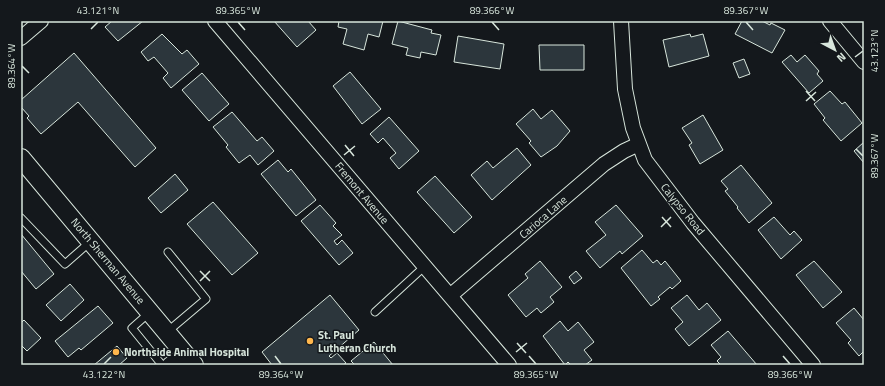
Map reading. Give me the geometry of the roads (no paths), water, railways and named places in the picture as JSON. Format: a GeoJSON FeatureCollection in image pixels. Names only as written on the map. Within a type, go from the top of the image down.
{"type":"FeatureCollection","features":[{"type":"Feature","properties":{"kind":"street"},"geometry":{"type":"LineString","coordinates":[[21,38],[41,21]]}},
{"type":"Feature","properties":{"kind":"street","name":"Fremont Avenue"},"geometry":{"type":"LineString","coordinates":[[215,21],[451,295],[509,365]]}},
{"type":"Feature","properties":{"kind":"street","name":"Calypso Road"},"geometry":{"type":"LineString","coordinates":[[621,21],[625,89],[634,128],[644,160],[688,216],[813,365]]}},
{"type":"Feature","properties":{"kind":"street"},"geometry":{"type":"LineString","coordinates":[[830,21],[864,62]]}},
{"type":"Feature","properties":{"kind":"street","name":"Carioca Lane"},"geometry":{"type":"LineString","coordinates":[[451,295],[604,164],[624,150],[639,144]]}},
{"type":"Feature","properties":{"kind":"street","name":"North Sherman Avenue"},"geometry":{"type":"LineString","coordinates":[[24,168],[91,241],[189,359]]}},
{"type":"Feature","properties":{"kind":"street"},"geometry":{"type":"LineString","coordinates":[[169,365],[189,359]]}},
{"type":"Feature","properties":{"kind":"lane"},"geometry":{"type":"LineString","coordinates":[[21,218],[65,264],[91,241]]}},
{"type":"Feature","properties":{"kind":"lane"},"geometry":{"type":"LineString","coordinates":[[167,332],[206,299],[168,252]]}},
{"type":"Feature","properties":{"kind":"lane"},"geometry":{"type":"LineString","coordinates":[[375,312],[425,266]]}},
{"type":"Feature","properties":{"kind":"lane"},"geometry":{"type":"LineString","coordinates":[[150,312],[132,328],[162,365]]}},
{"type":"Feature","properties":{"kind":"place","name":"St. Paul Lutheran Church"},"geometry":{"type":"Point","coordinates":[310,341]}},
{"type":"Feature","properties":{"kind":"place","name":"Northside Animal Hospital"},"geometry":{"type":"Point","coordinates":[116,352]}}]}
